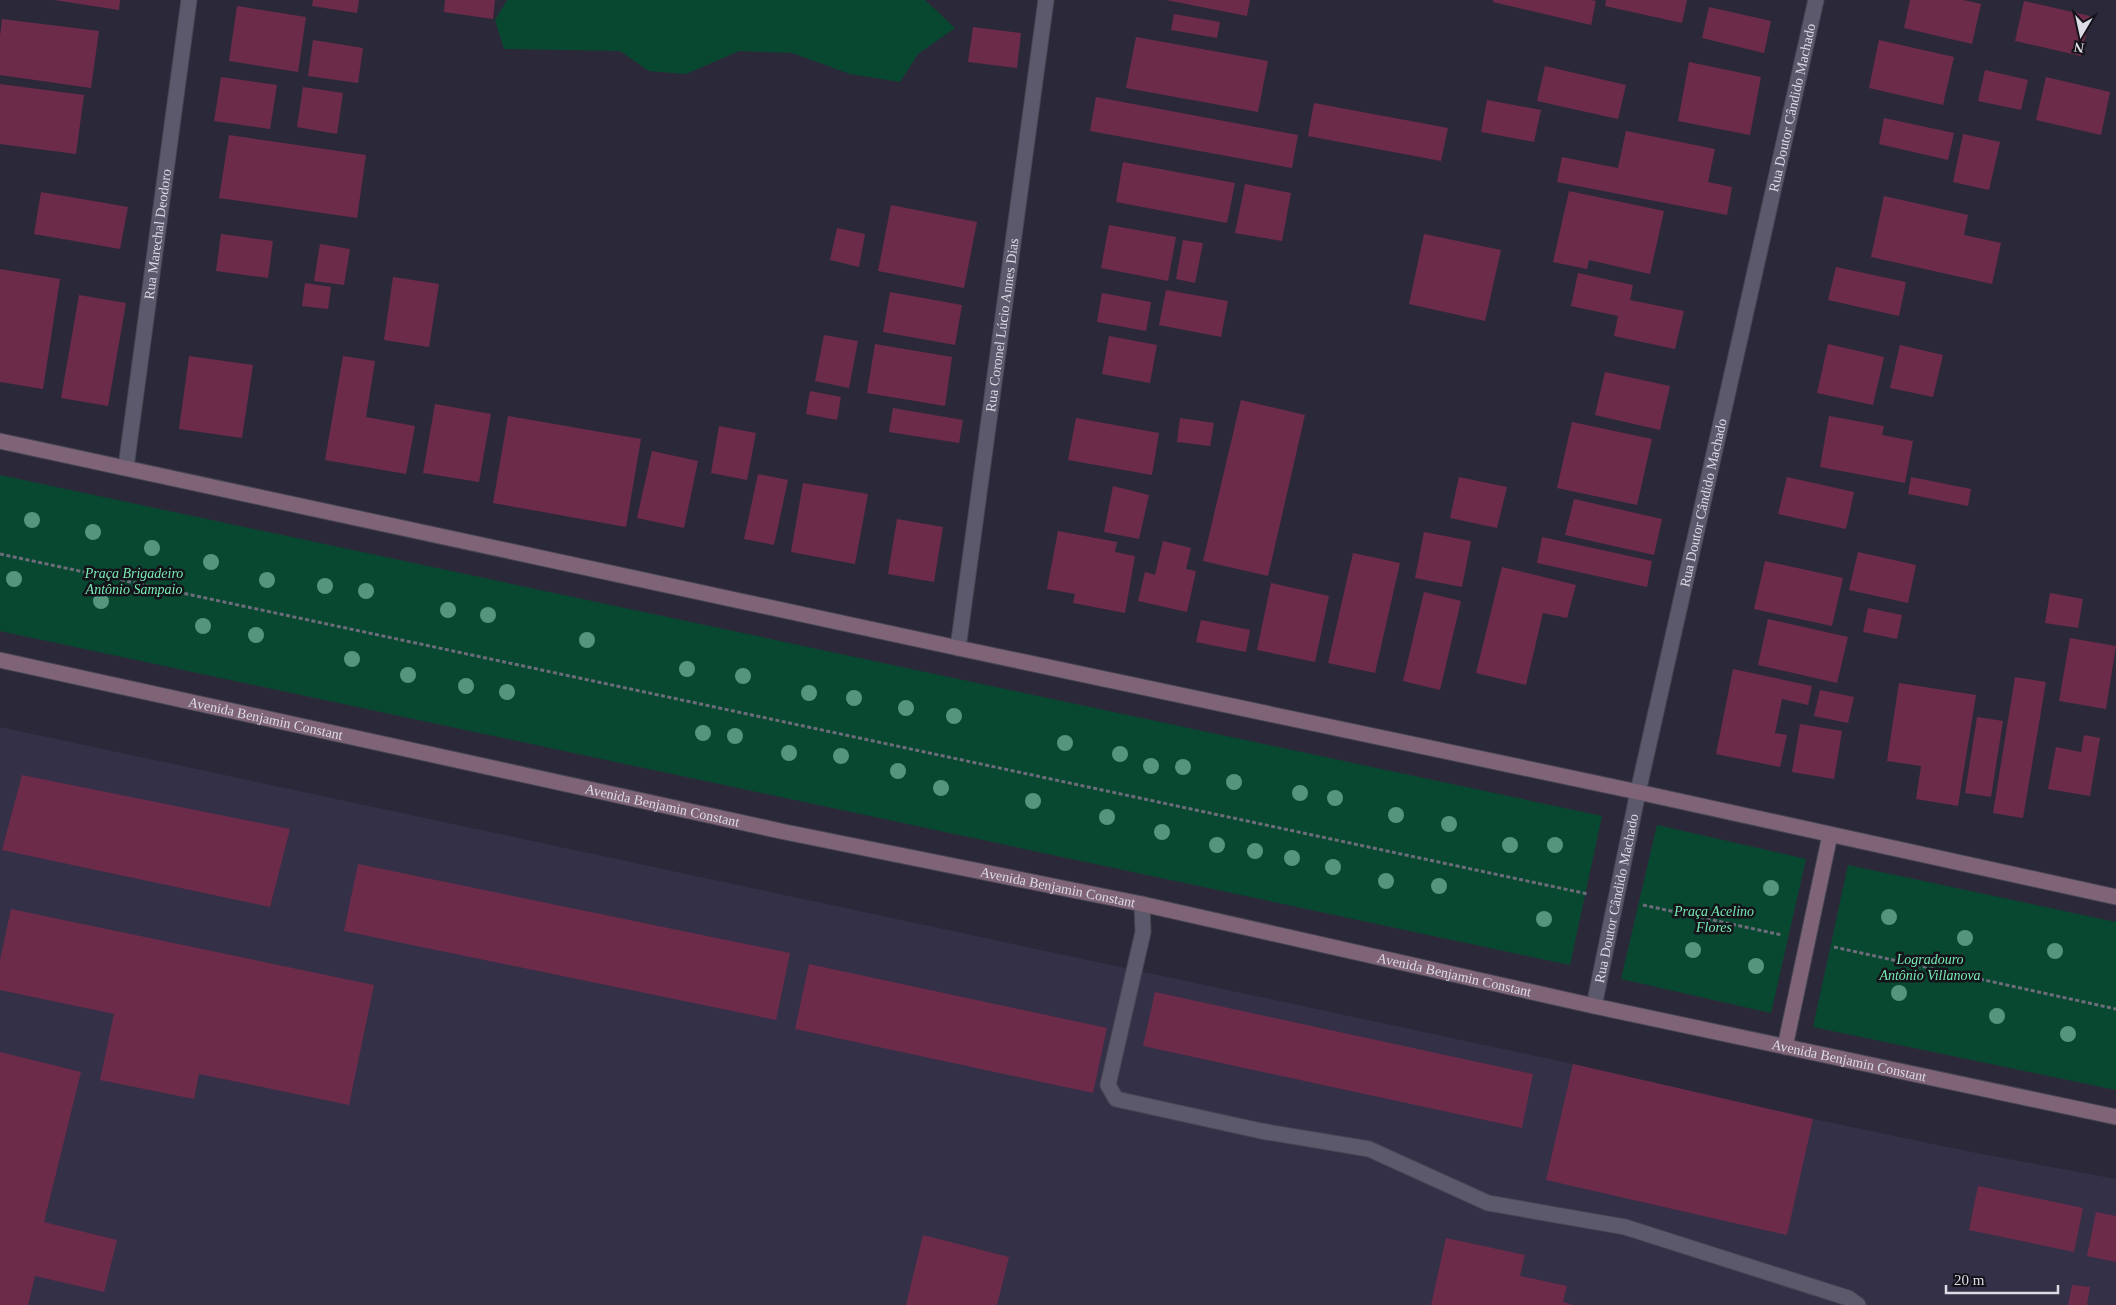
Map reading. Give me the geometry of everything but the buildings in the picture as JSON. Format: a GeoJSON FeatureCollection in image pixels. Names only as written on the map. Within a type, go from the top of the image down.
{"type":"FeatureCollection","features":[{"type":"Feature","properties":{"kind":"main road"},"geometry":{"type":"LineString","coordinates":[[0,441],[958,648],[1638,792],[2116,898]]}},
{"type":"Feature","properties":{"kind":"main road","name":"Avenida Benjamin Constant"},"geometry":{"type":"LineString","coordinates":[[0,660],[785,832],[1142,904],[1594,1006],[2116,1117]]}},
{"type":"Feature","properties":{"kind":"main road"},"geometry":{"type":"LineString","coordinates":[[1785,1047],[1830,835]]}},
{"type":"Feature","properties":{"kind":"street","name":"Rua Marechal Deodoro"},"geometry":{"type":"LineString","coordinates":[[126,467],[189,0]]}},
{"type":"Feature","properties":{"kind":"street","name":"Rua Coronel Lúcio Annes Dias"},"geometry":{"type":"LineString","coordinates":[[958,648],[1046,0]]}},
{"type":"Feature","properties":{"kind":"street","name":"Rua Doutor Cândido Machado"},"geometry":{"type":"LineString","coordinates":[[1594,1006],[1638,792],[1816,0]]}},
{"type":"Feature","properties":{"kind":"street"},"geometry":{"type":"LineString","coordinates":[[1142,904],[1143,932],[1108,1085],[1116,1099],[1261,1131],[1369,1149],[1488,1203],[1625,1227],[1848,1298],[1858,1305]]}},
{"type":"Feature","properties":{"kind":"path"},"geometry":{"type":"LineString","coordinates":[[0,554],[1808,941],[2116,1009]]}},
{"type":"Feature","properties":{"kind":"shaded area"},"geometry":{"type":"Polygon","coordinates":[[[0,727],[1573,1064],[1813,1119],[1976,1153],[2116,1179],[2116,1305],[0,1305],[0,727]]]}},
{"type":"Feature","properties":{"kind":"green space"},"geometry":{"type":"Polygon","coordinates":[[[507,0],[925,0],[955,28],[918,54],[900,82],[850,74],[792,53],[739,51],[686,74],[649,71],[620,51],[504,49],[495,20],[507,0]]]}},
{"type":"Feature","properties":{"kind":"green space","name":"Praça Brigadeiro Antônio Sampaio"},"geometry":{"type":"Polygon","coordinates":[[[0,475],[1602,816],[1570,965],[0,631],[0,475]]]}},
{"type":"Feature","properties":{"kind":"green space","name":"Praça Acelino Flores"},"geometry":{"type":"Polygon","coordinates":[[[1657,825],[1806,859],[1771,1013],[1621,979],[1657,825]]]}},
{"type":"Feature","properties":{"kind":"green space","name":"Logradouro Antônio Villanova"},"geometry":{"type":"Polygon","coordinates":[[[1848,865],[2116,922],[2116,1090],[1813,1027],[1848,865]]]}}]}
